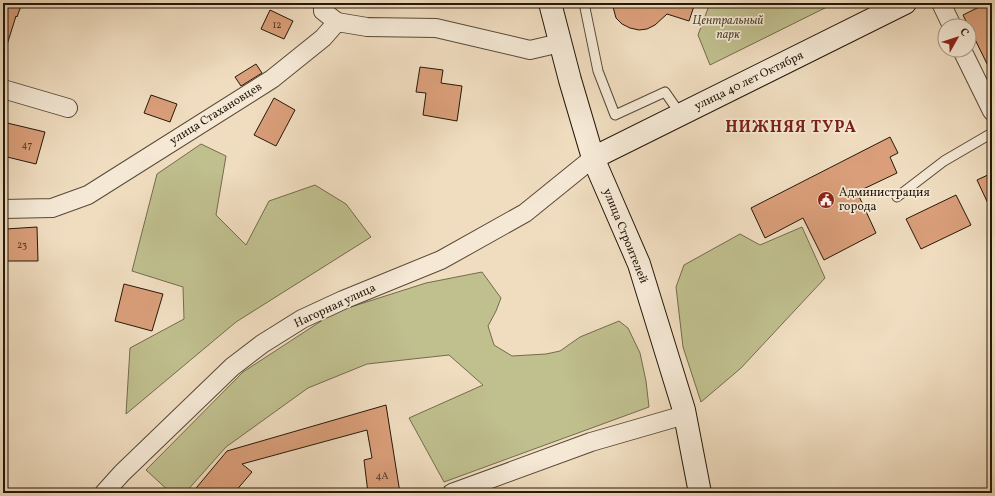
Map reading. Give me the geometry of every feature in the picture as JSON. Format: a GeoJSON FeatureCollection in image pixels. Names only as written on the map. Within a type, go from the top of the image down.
{"type":"FeatureCollection","features":[{"type":"Feature","properties":{"kind":"main road","name":"улица Строителей"},"geometry":{"type":"LineString","coordinates":[[550,3],[592,158],[639,264],[685,416],[700,493]]}},
{"type":"Feature","properties":{"kind":"main road","name":"улица 40 лет Октября"},"geometry":{"type":"LineString","coordinates":[[592,158],[905,3]]}},
{"type":"Feature","properties":{"kind":"street"},"geometry":{"type":"LineString","coordinates":[[323,3],[323,11],[336,22],[368,27],[436,28],[530,50],[560,43]]}},
{"type":"Feature","properties":{"kind":"street"},"geometry":{"type":"LineString","coordinates":[[941,3],[948,18]]}},
{"type":"Feature","properties":{"kind":"street","name":"улица Стахановцев"},"geometry":{"type":"LineString","coordinates":[[3,209],[52,208],[88,195],[272,79],[323,38],[336,22]]}},
{"type":"Feature","properties":{"kind":"street"},"geometry":{"type":"LineString","coordinates":[[966,58],[992,111]]}},
{"type":"Feature","properties":{"kind":"street"},"geometry":{"type":"LineString","coordinates":[[3,89],[68,108]]}},
{"type":"Feature","properties":{"kind":"street","name":"Нагорная улица"},"geometry":{"type":"LineString","coordinates":[[104,493],[122,473],[232,367],[262,344],[302,320],[329,307],[441,260],[525,213],[592,158]]}},
{"type":"Feature","properties":{"kind":"street"},"geometry":{"type":"LineString","coordinates":[[452,493],[592,442],[685,416]]}},
{"type":"Feature","properties":{"kind":"lane"},"geometry":{"type":"LineString","coordinates":[[584,3],[598,71],[615,115],[665,92],[681,115]]}},
{"type":"Feature","properties":{"kind":"lane"},"geometry":{"type":"LineString","coordinates":[[897,197],[944,161],[992,134]]}},
{"type":"Feature","properties":{"kind":"green space","name":"Центральный парк"},"geometry":{"type":"Polygon","coordinates":[[[710,3],[835,3],[710,65],[698,35],[710,3]]]}},
{"type":"Feature","properties":{"kind":"green space"},"geometry":{"type":"Polygon","coordinates":[[[201,144],[226,156],[216,215],[246,245],[269,201],[315,185],[346,204],[371,237],[236,322],[126,414],[130,348],[184,319],[183,287],[132,271],[157,174],[201,144]]]}},
{"type":"Feature","properties":{"kind":"green space"},"geometry":{"type":"Polygon","coordinates":[[[802,227],[825,278],[741,368],[701,402],[683,347],[676,287],[684,265],[740,234],[760,245],[802,227]]]}},
{"type":"Feature","properties":{"kind":"green space"},"geometry":{"type":"Polygon","coordinates":[[[482,272],[501,298],[488,326],[494,345],[512,356],[546,354],[560,351],[580,337],[619,321],[628,328],[640,353],[646,381],[649,407],[444,482],[409,418],[483,385],[449,355],[367,364],[308,388],[226,447],[185,493],[171,493],[146,470],[243,372],[335,312],[426,283],[482,272]]]}},
{"type":"Feature","properties":{"kind":"building"},"geometry":{"type":"Polygon","coordinates":[[[3,3],[22,3],[17,17],[16,16],[6,48],[3,48],[3,3]]]}},
{"type":"Feature","properties":{"kind":"building"},"geometry":{"type":"Polygon","coordinates":[[[612,3],[695,3],[689,21],[667,14],[655,25],[647,29],[639,30],[622,24],[616,18],[612,3]]]}},
{"type":"Feature","properties":{"kind":"building"},"geometry":{"type":"Polygon","coordinates":[[[987,3],[992,3],[992,74],[977,43],[977,18],[964,18],[963,15],[987,3]]]}},
{"type":"Feature","properties":{"kind":"building"},"geometry":{"type":"Polygon","coordinates":[[[270,10],[293,21],[284,39],[261,29],[270,10]]]}},
{"type":"Feature","properties":{"kind":"building"},"geometry":{"type":"Polygon","coordinates":[[[256,64],[262,73],[241,86],[235,77],[256,64]]]}},
{"type":"Feature","properties":{"kind":"building"},"geometry":{"type":"Polygon","coordinates":[[[420,67],[443,70],[441,83],[462,86],[457,121],[423,115],[426,93],[416,92],[420,67]]]}},
{"type":"Feature","properties":{"kind":"building"},"geometry":{"type":"Polygon","coordinates":[[[151,95],[177,104],[170,122],[144,113],[151,95]]]}},
{"type":"Feature","properties":{"kind":"building"},"geometry":{"type":"Polygon","coordinates":[[[274,98],[295,110],[276,146],[254,135],[274,98]]]}},
{"type":"Feature","properties":{"kind":"building"},"geometry":{"type":"Polygon","coordinates":[[[3,122],[45,132],[36,164],[3,156],[3,122]]]}},
{"type":"Feature","properties":{"kind":"building"},"geometry":{"type":"Polygon","coordinates":[[[890,137],[898,153],[890,157],[897,173],[857,192],[876,233],[824,260],[803,218],[765,238],[751,208],[890,137]]]}},
{"type":"Feature","properties":{"kind":"building"},"geometry":{"type":"Polygon","coordinates":[[[992,173],[992,212],[977,180],[992,173]]]}},
{"type":"Feature","properties":{"kind":"building"},"geometry":{"type":"Polygon","coordinates":[[[956,195],[971,225],[921,249],[906,219],[956,195]]]}},
{"type":"Feature","properties":{"kind":"building"},"geometry":{"type":"Polygon","coordinates":[[[37,227],[38,261],[6,261],[6,229],[37,227]]]}},
{"type":"Feature","properties":{"kind":"building"},"geometry":{"type":"Polygon","coordinates":[[[124,284],[163,294],[152,331],[115,321],[124,284]]]}},
{"type":"Feature","properties":{"kind":"building"},"geometry":{"type":"Polygon","coordinates":[[[386,405],[400,493],[368,493],[364,460],[372,458],[367,430],[242,464],[252,472],[234,493],[192,493],[227,451],[386,405]]]}},
{"type":"Feature","properties":{"kind":"place","name":"Администрация города"},"geometry":{"type":"Point","coordinates":[826,200]}},
{"type":"Feature","properties":{"kind":"district","name":"НИЖНЯЯ ТУРА"},"geometry":{"type":"Point","coordinates":[791,128]}}]}
